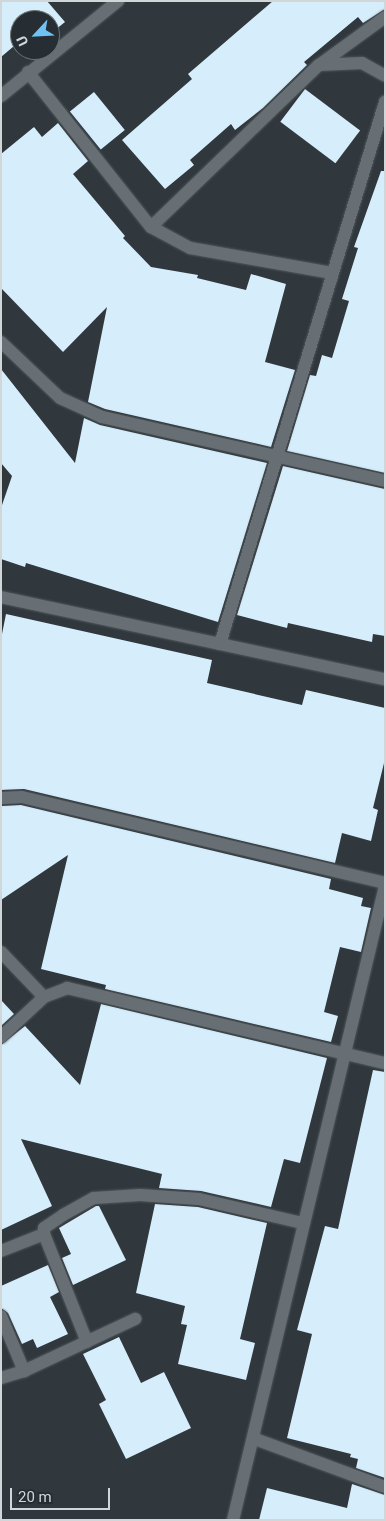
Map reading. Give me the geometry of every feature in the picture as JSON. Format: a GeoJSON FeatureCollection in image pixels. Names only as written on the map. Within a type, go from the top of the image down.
{"type":"FeatureCollection","features":[{"type":"Feature","properties":{"kind":"street"},"geometry":{"type":"LineString","coordinates":[[1,96],[28,72],[118,1]]}},
{"type":"Feature","properties":{"kind":"street"},"geometry":{"type":"LineString","coordinates":[[151,228],[319,65],[385,18]]}},
{"type":"Feature","properties":{"kind":"street"},"geometry":{"type":"LineString","coordinates":[[319,65],[362,63],[385,76]]}},
{"type":"Feature","properties":{"kind":"street"},"geometry":{"type":"LineString","coordinates":[[28,72],[151,228],[190,248],[332,273]]}},
{"type":"Feature","properties":{"kind":"street"},"geometry":{"type":"LineString","coordinates":[[220,644],[275,456],[385,102]]}},
{"type":"Feature","properties":{"kind":"street"},"geometry":{"type":"LineString","coordinates":[[1,342],[60,398],[102,417],[385,482]]}},
{"type":"Feature","properties":{"kind":"street"},"geometry":{"type":"LineString","coordinates":[[1,597],[385,679]]}},
{"type":"Feature","properties":{"kind":"street"},"geometry":{"type":"LineString","coordinates":[[1,798],[22,797],[385,885],[346,1053],[302,1223],[255,1439],[233,1520]]}},
{"type":"Feature","properties":{"kind":"street"},"geometry":{"type":"LineString","coordinates":[[1,952],[44,997]]}},
{"type":"Feature","properties":{"kind":"street"},"geometry":{"type":"LineString","coordinates":[[1,1037],[44,997],[67,988],[385,1063]]}},
{"type":"Feature","properties":{"kind":"street"},"geometry":{"type":"LineString","coordinates":[[87,1342],[44,1234],[44,1228],[71,1210],[94,1198],[113,1195],[199,1199],[302,1223]]}},
{"type":"Feature","properties":{"kind":"street"},"geometry":{"type":"LineString","coordinates":[[1,1251],[44,1234]]}},
{"type":"Feature","properties":{"kind":"street"},"geometry":{"type":"LineString","coordinates":[[1,1316],[24,1371]]}},
{"type":"Feature","properties":{"kind":"street"},"geometry":{"type":"LineString","coordinates":[[1,1378],[24,1371],[135,1319]]}},
{"type":"Feature","properties":{"kind":"street"},"geometry":{"type":"LineString","coordinates":[[255,1439],[385,1487]]}},
{"type":"Feature","properties":{"kind":"building"},"geometry":{"type":"Polygon","coordinates":[[[1,1],[47,1],[55,10],[10,10],[10,49],[1,57],[1,1]]]}},
{"type":"Feature","properties":{"kind":"building"},"geometry":{"type":"Polygon","coordinates":[[[273,1],[385,1],[385,9],[363,23],[358,17],[304,62],[307,65],[263,108],[235,130],[231,124],[190,160],[194,165],[165,189],[122,140],[192,79],[188,74],[273,1]]]}},
{"type":"Feature","properties":{"kind":"building"},"geometry":{"type":"Polygon","coordinates":[[[60,16],[65,22],[60,26],[60,16]]]}},
{"type":"Feature","properties":{"kind":"building"},"geometry":{"type":"Polygon","coordinates":[[[305,89],[360,131],[335,163],[280,122],[305,89]]]}},
{"type":"Feature","properties":{"kind":"building"},"geometry":{"type":"Polygon","coordinates":[[[94,92],[125,130],[101,150],[70,112],[94,92]]]}},
{"type":"Feature","properties":{"kind":"building"},"geometry":{"type":"Polygon","coordinates":[[[58,123],[88,161],[73,174],[125,236],[123,238],[151,267],[198,275],[197,278],[246,290],[251,274],[286,284],[265,362],[295,370],[271,447],[105,409],[88,402],[107,307],[63,352],[1,288],[1,154],[34,127],[42,137],[58,123]]]}},
{"type":"Feature","properties":{"kind":"building"},"geometry":{"type":"Polygon","coordinates":[[[381,171],[385,171],[385,473],[287,451],[310,375],[316,376],[322,355],[332,358],[349,301],[342,299],[358,248],[354,247],[381,171]]]}},
{"type":"Feature","properties":{"kind":"building"},"geometry":{"type":"Polygon","coordinates":[[[1,369],[75,463],[84,418],[100,425],[267,463],[218,622],[26,563],[25,567],[1,559],[1,508],[12,476],[1,463],[1,369]]]}},
{"type":"Feature","properties":{"kind":"building"},"geometry":{"type":"Polygon","coordinates":[[[283,466],[385,489],[385,636],[373,634],[372,642],[288,623],[287,628],[237,615],[283,466]]]}},
{"type":"Feature","properties":{"kind":"building"},"geometry":{"type":"Polygon","coordinates":[[[6,614],[212,660],[207,683],[302,705],[306,690],[385,708],[385,759],[373,808],[378,810],[371,841],[342,833],[335,863],[24,789],[1,790],[1,639],[6,614]]]}},
{"type":"Feature","properties":{"kind":"building"},"geometry":{"type":"Polygon","coordinates":[[[21,805],[331,879],[329,889],[363,898],[361,906],[371,908],[361,952],[340,947],[324,1012],[338,1016],[331,1042],[105,989],[106,985],[41,969],[68,855],[1,900],[1,806],[21,805]]]}},
{"type":"Feature","properties":{"kind":"building"},"geometry":{"type":"Polygon","coordinates":[[[1,1000],[14,1014],[1,1026],[1,1000]]]}},
{"type":"Feature","properties":{"kind":"building"},"geometry":{"type":"Polygon","coordinates":[[[101,1004],[327,1058],[300,1163],[284,1159],[271,1207],[201,1191],[159,1188],[162,1174],[21,1139],[52,1206],[1,1230],[1,1045],[25,1026],[80,1085],[101,1004]]]}},
{"type":"Feature","properties":{"kind":"building"},"geometry":{"type":"Polygon","coordinates":[[[373,1070],[385,1072],[385,1478],[356,1468],[358,1459],[350,1457],[351,1454],[287,1438],[312,1334],[297,1330],[325,1226],[338,1229],[373,1070]]]}},
{"type":"Feature","properties":{"kind":"building"},"geometry":{"type":"Polygon","coordinates":[[[155,1204],[198,1207],[267,1223],[240,1339],[255,1343],[246,1380],[178,1364],[187,1325],[181,1324],[185,1306],[136,1293],[155,1204]]]}},
{"type":"Feature","properties":{"kind":"building"},"geometry":{"type":"Polygon","coordinates":[[[99,1206],[126,1260],[73,1285],[62,1258],[71,1254],[59,1228],[99,1206]]]}},
{"type":"Feature","properties":{"kind":"building"},"geometry":{"type":"Polygon","coordinates":[[[48,1265],[59,1292],[50,1297],[68,1334],[37,1348],[33,1339],[22,1344],[8,1313],[1,1308],[1,1286],[48,1265]]]}},
{"type":"Feature","properties":{"kind":"building"},"geometry":{"type":"Polygon","coordinates":[[[119,1337],[141,1383],[164,1372],[191,1428],[126,1459],[99,1404],[106,1400],[83,1354],[119,1337]]]}},
{"type":"Feature","properties":{"kind":"building"},"geometry":{"type":"Polygon","coordinates":[[[352,1484],[385,1495],[385,1520],[259,1520],[267,1488],[347,1508],[352,1484]]]}}]}
